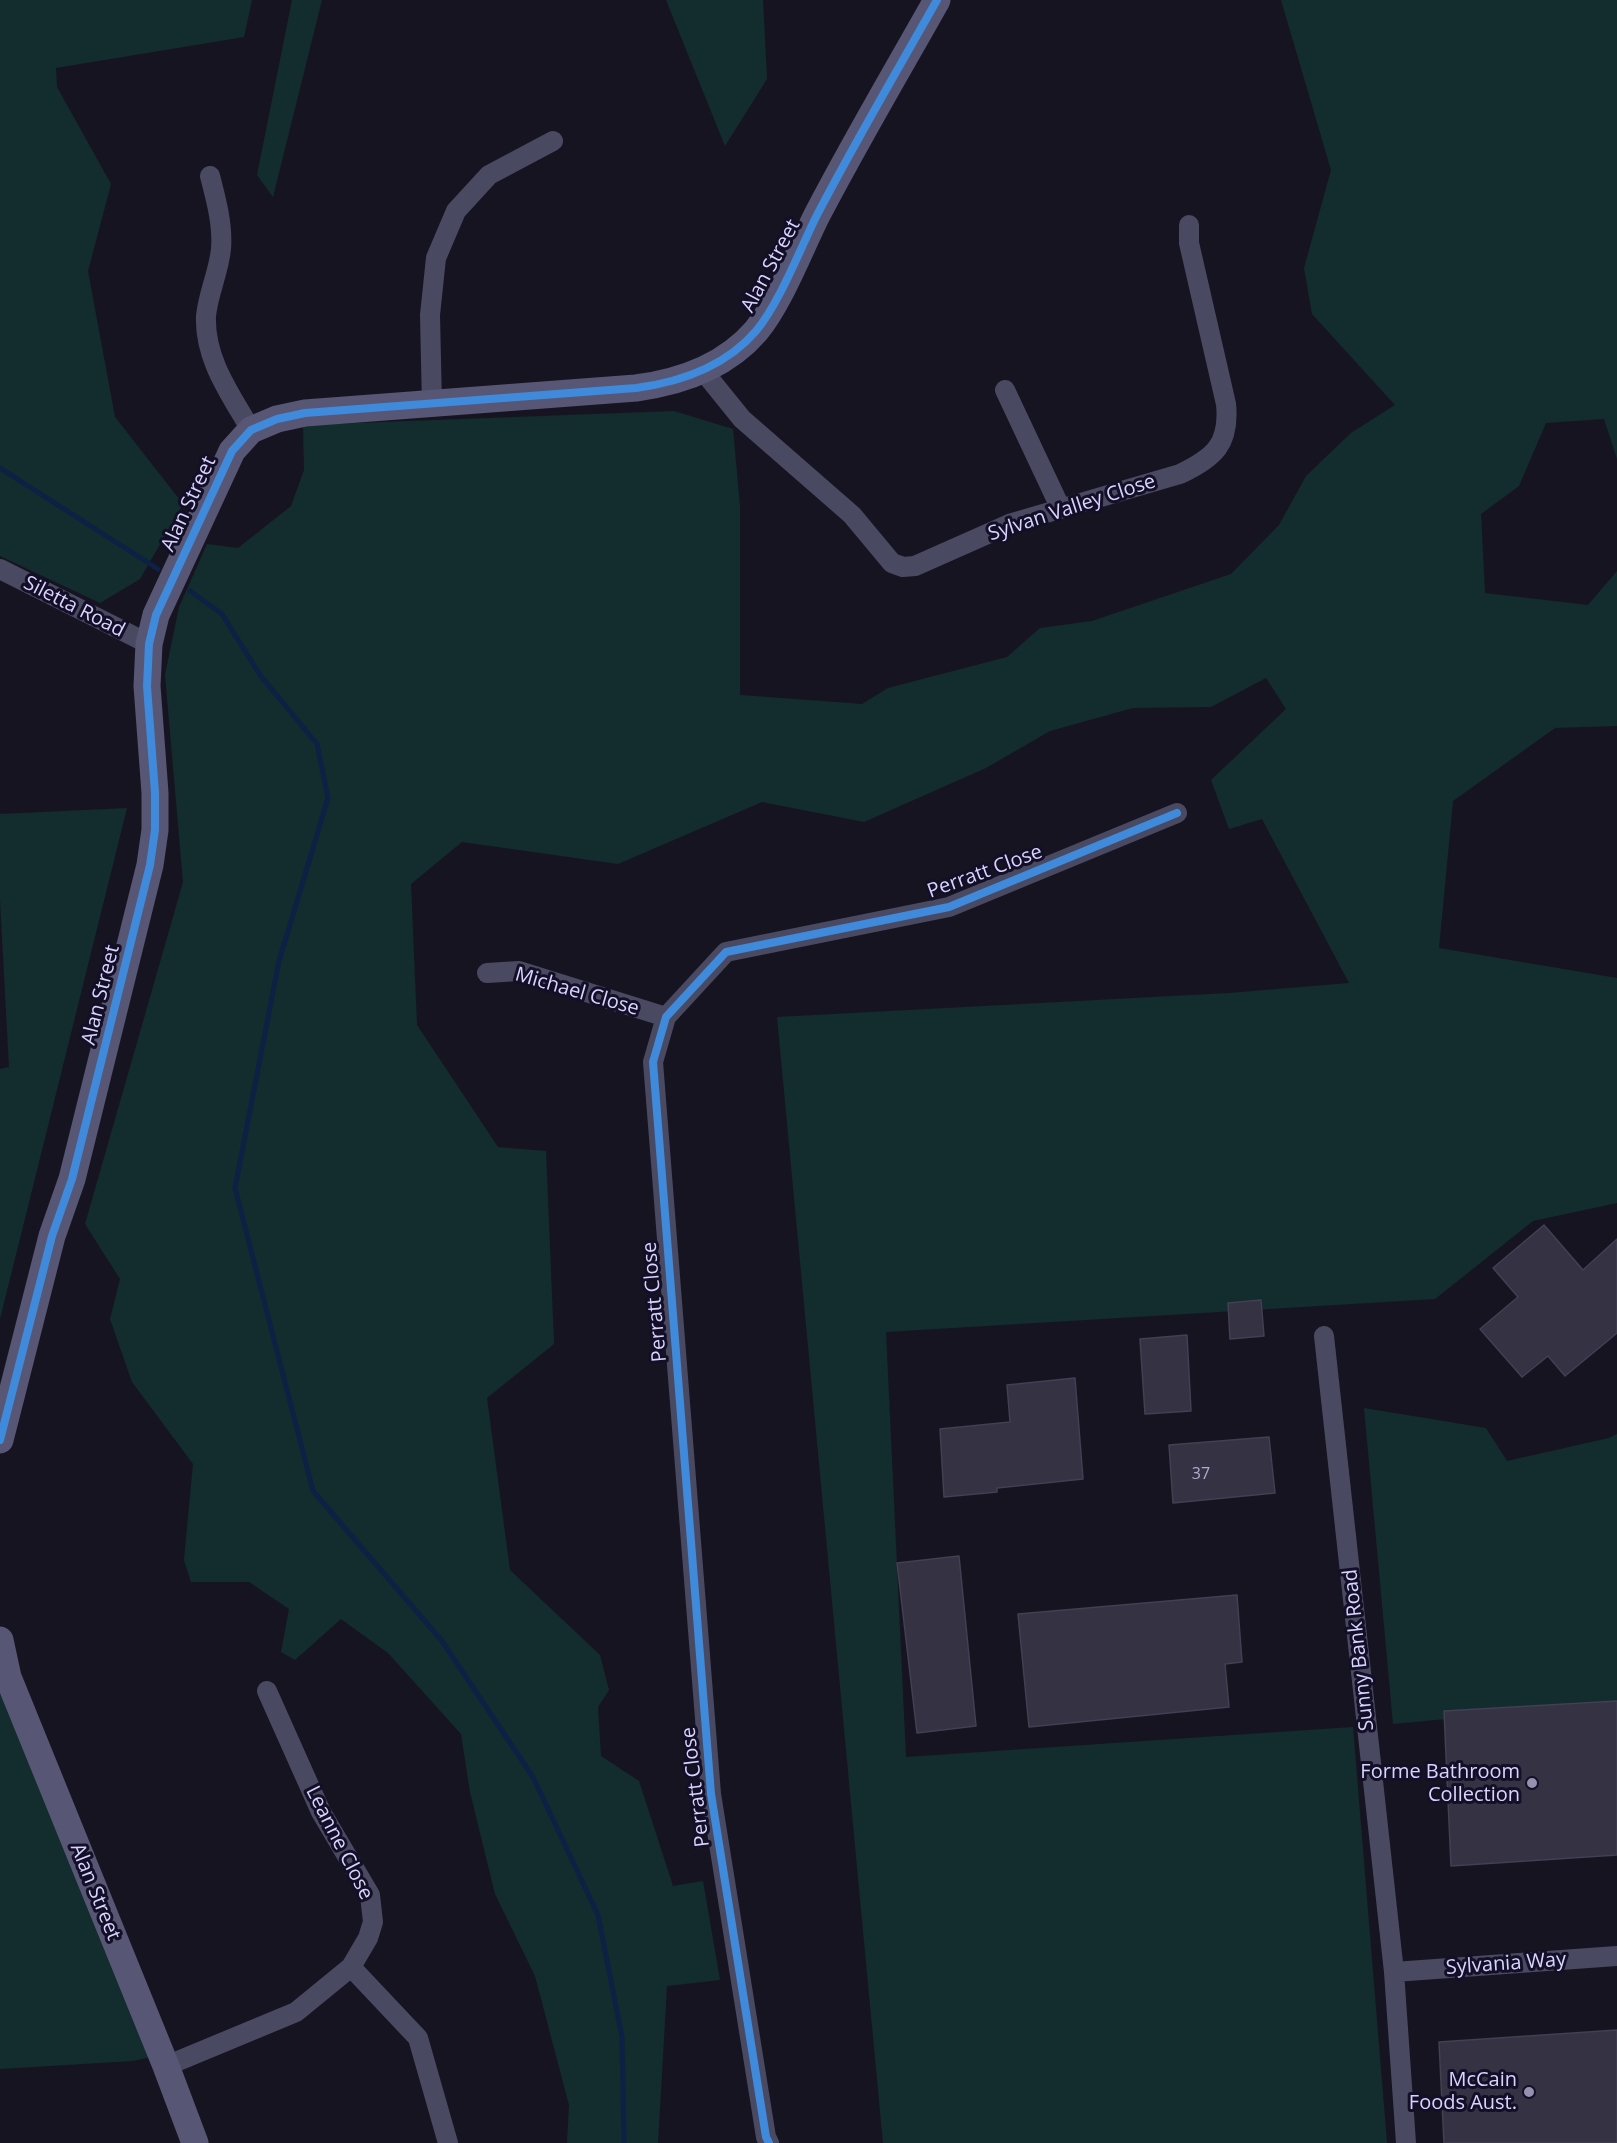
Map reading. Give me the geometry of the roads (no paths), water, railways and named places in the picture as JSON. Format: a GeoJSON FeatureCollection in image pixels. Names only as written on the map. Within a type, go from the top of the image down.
{"type":"FeatureCollection","features":[{"type":"Feature","properties":{"kind":"street","name":"Alan Street"},"geometry":{"type":"LineString","coordinates":[[0,1440],[52,1236],[72,1179],[150,865],[155,830],[155,793],[147,686],[149,644],[156,615],[232,451],[251,430],[278,419],[306,413],[636,388],[681,380],[704,372],[755,332],[769,312],[818,212],[937,0]]}},
{"type":"Feature","properties":{"kind":"street"},"geometry":{"type":"LineString","coordinates":[[432,405],[429,315],[436,258],[456,211],[489,175],[553,141]]}},
{"type":"Feature","properties":{"kind":"street"},"geometry":{"type":"LineString","coordinates":[[210,176],[218,211],[221,248],[206,316],[209,345],[218,373],[251,430]]}},
{"type":"Feature","properties":{"kind":"street","name":"Sylvan Valley Close"},"geometry":{"type":"LineString","coordinates":[[704,372],[742,419],[852,515],[892,563],[903,567],[915,566],[1012,523],[1060,507],[1180,474],[1202,464],[1218,447],[1227,419],[1226,404],[1189,243],[1189,225]]}},
{"type":"Feature","properties":{"kind":"street"},"geometry":{"type":"LineString","coordinates":[[1005,390],[1060,507]]}},
{"type":"Feature","properties":{"kind":"street","name":"Siletta Road"},"geometry":{"type":"LineString","coordinates":[[0,569],[149,644]]}},
{"type":"Feature","properties":{"kind":"street","name":"Perratt Close"},"geometry":{"type":"LineString","coordinates":[[769,2143],[764,2125],[711,1794],[653,1062],[666,1017],[726,952],[949,907],[1177,813]]}},
{"type":"Feature","properties":{"kind":"street","name":"Michael Close"},"geometry":{"type":"LineString","coordinates":[[487,973],[519,971],[666,1017]]}},
{"type":"Feature","properties":{"kind":"street","name":"Sunny Bank Road"},"geometry":{"type":"LineString","coordinates":[[1324,1336],[1394,1972],[1406,2143]]}},
{"type":"Feature","properties":{"kind":"street","name":"Alan Street"},"geometry":{"type":"LineString","coordinates":[[0,1640],[8,1677],[195,2143]]}},
{"type":"Feature","properties":{"kind":"street","name":"Leanne Close"},"geometry":{"type":"LineString","coordinates":[[166,2066],[296,2012],[351,1967],[368,1938],[373,1922],[370,1896],[321,1812],[267,1691]]}},
{"type":"Feature","properties":{"kind":"street","name":"Sylvania Way"},"geometry":{"type":"LineString","coordinates":[[1394,1972],[1617,1956]]}},
{"type":"Feature","properties":{"kind":"street"},"geometry":{"type":"LineString","coordinates":[[351,1967],[418,2038],[448,2143]]}},
{"type":"Feature","properties":{"kind":"waterway"},"geometry":{"type":"LineString","coordinates":[[0,468],[158,569]]}},
{"type":"Feature","properties":{"kind":"waterway"},"geometry":{"type":"LineString","coordinates":[[190,591],[222,614],[260,675],[317,744],[328,798],[279,961],[235,1188],[313,1491],[442,1641],[533,1777],[598,1915],[622,2037],[624,2143]]}},
{"type":"Feature","properties":{"kind":"place","name":"Forme Bathroom Collection"},"geometry":{"type":"Point","coordinates":[1532,1783]}},
{"type":"Feature","properties":{"kind":"place","name":"McCain Foods Aust."},"geometry":{"type":"Point","coordinates":[1529,2092]}}]}
